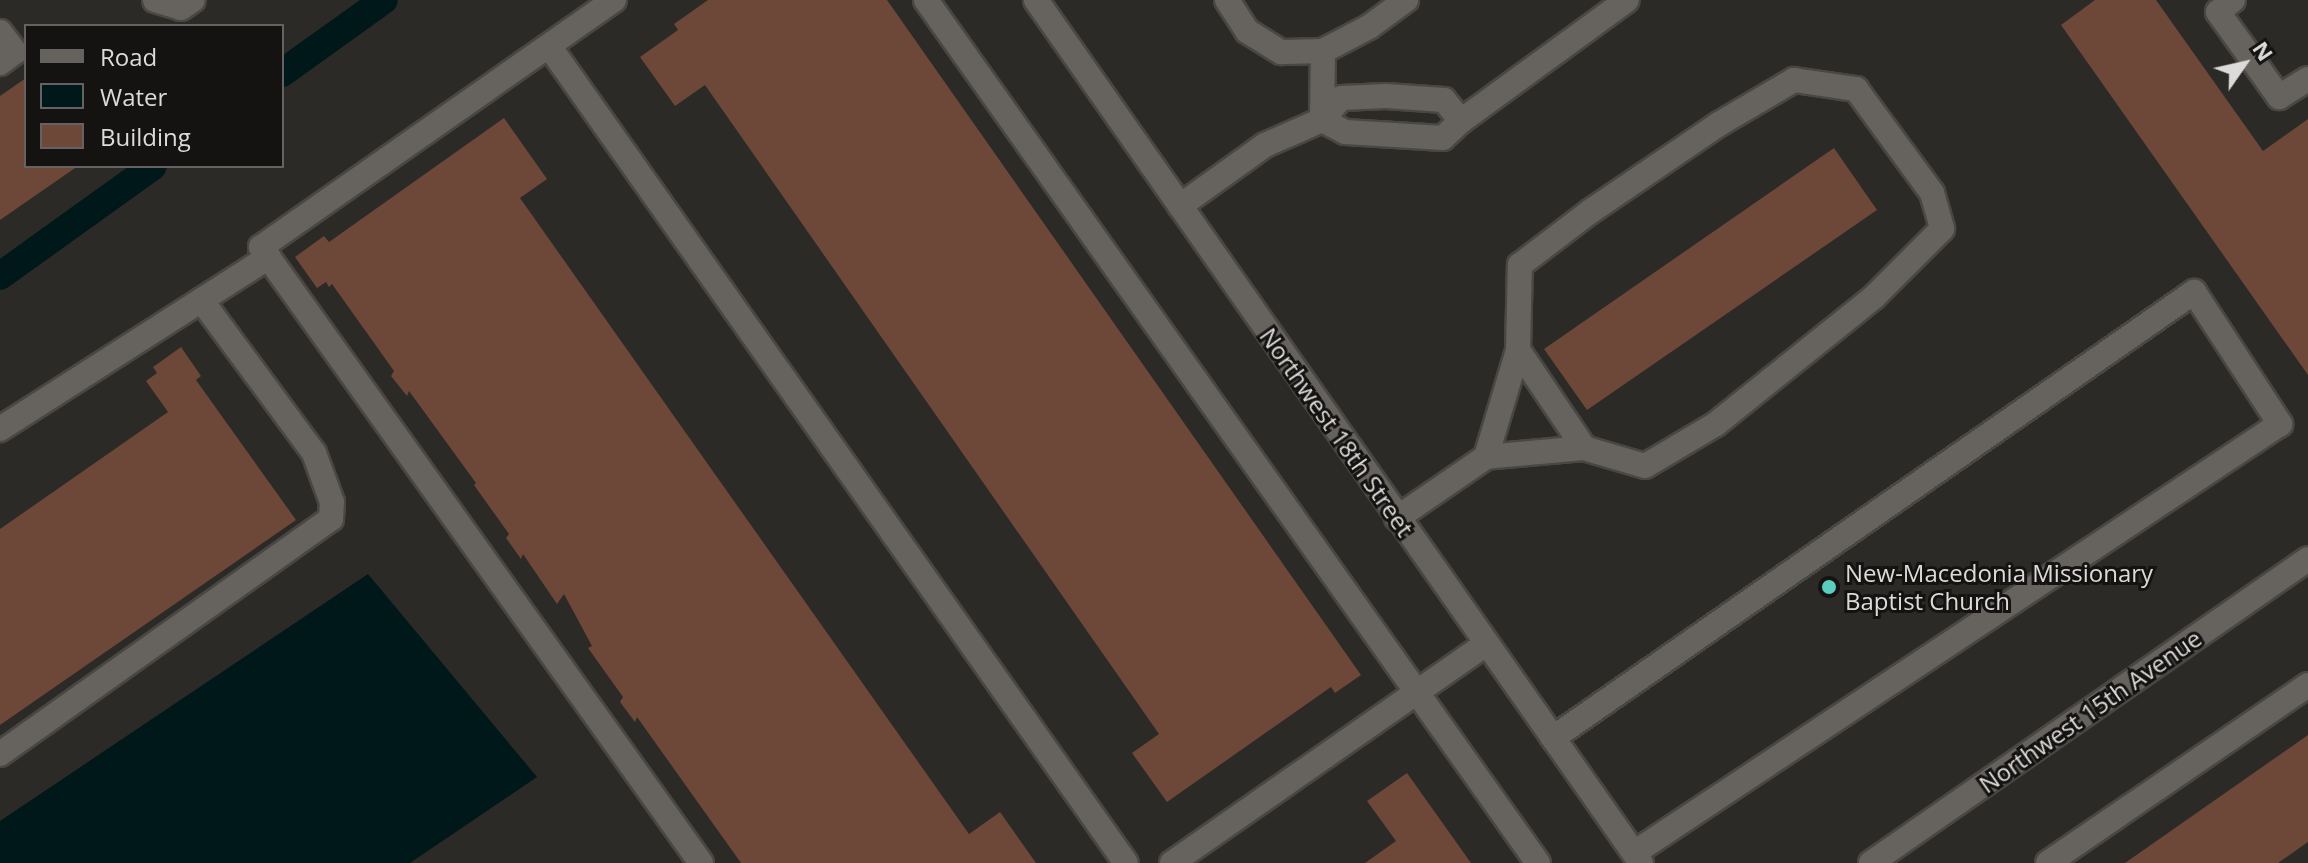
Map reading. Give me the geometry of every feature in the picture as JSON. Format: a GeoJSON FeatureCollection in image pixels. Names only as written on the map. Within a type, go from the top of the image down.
{"type":"FeatureCollection","features":[{"type":"Feature","properties":{"kind":"street"},"geometry":{"type":"LineString","coordinates":[[155,0],[181,8],[193,0]]}},
{"type":"Feature","properties":{"kind":"street"},"geometry":{"type":"LineString","coordinates":[[614,0],[261,247],[701,863]]}},
{"type":"Feature","properties":{"kind":"street"},"geometry":{"type":"LineString","coordinates":[[926,0],[1538,863]]}},
{"type":"Feature","properties":{"kind":"street","name":"Northwest 18th Street"},"geometry":{"type":"LineString","coordinates":[[1036,0],[1637,858]]}},
{"type":"Feature","properties":{"kind":"street"},"geometry":{"type":"LineString","coordinates":[[1227,0],[1247,31],[1281,52],[1323,51],[1369,27],[1406,0]]}},
{"type":"Feature","properties":{"kind":"street"},"geometry":{"type":"LineString","coordinates":[[1322,120],[1345,132],[1443,138],[1461,121],[1627,0]]}},
{"type":"Feature","properties":{"kind":"street"},"geometry":{"type":"LineString","coordinates":[[2233,0],[2218,12],[2279,97],[2308,79]]}},
{"type":"Feature","properties":{"kind":"street"},"geometry":{"type":"LineString","coordinates":[[0,32],[15,52],[0,63]]}},
{"type":"Feature","properties":{"kind":"street"},"geometry":{"type":"LineString","coordinates":[[549,46],[1126,863]]}},
{"type":"Feature","properties":{"kind":"street"},"geometry":{"type":"LineString","coordinates":[[1322,120],[1323,51]]}},
{"type":"Feature","properties":{"kind":"street"},"geometry":{"type":"LineString","coordinates":[[1397,518],[1486,457],[1584,448],[1645,466],[1716,424],[1874,297],[1942,229],[1932,193],[1856,89],[1794,80],[1706,133],[1591,211],[1520,265],[1518,350],[1486,457]]}},
{"type":"Feature","properties":{"kind":"street"},"geometry":{"type":"LineString","coordinates":[[1180,206],[1265,145],[1322,120],[1341,98],[1386,96],[1444,100],[1461,121]]}},
{"type":"Feature","properties":{"kind":"street"},"geometry":{"type":"LineString","coordinates":[[0,429],[269,257]]}},
{"type":"Feature","properties":{"kind":"street"},"geometry":{"type":"LineString","coordinates":[[1553,738],[2194,292],[2280,424],[1637,858]]}},
{"type":"Feature","properties":{"kind":"street"},"geometry":{"type":"LineString","coordinates":[[0,754],[331,519],[332,502],[314,453],[201,300]]}},
{"type":"Feature","properties":{"kind":"street"},"geometry":{"type":"LineString","coordinates":[[1518,350],[1584,448]]}},
{"type":"Feature","properties":{"kind":"street","name":"Northwest 15th Avenue"},"geometry":{"type":"LineString","coordinates":[[1871,863],[2308,559]]}},
{"type":"Feature","properties":{"kind":"street"},"geometry":{"type":"LineString","coordinates":[[1172,863],[1486,644]]}},
{"type":"Feature","properties":{"kind":"street"},"geometry":{"type":"LineString","coordinates":[[2048,863],[2308,685]]}},
{"type":"Feature","properties":{"kind":"water"},"geometry":{"type":"Polygon","coordinates":[[[368,574],[537,777],[410,863],[0,863],[0,821],[368,574]]]}},
{"type":"Feature","properties":{"kind":"building"},"geometry":{"type":"Polygon","coordinates":[[[708,0],[887,0],[1361,675],[1335,693],[1331,687],[1167,802],[1132,753],[1159,734],[705,85],[675,106],[640,57],[678,30],[674,24],[708,0]]]}},
{"type":"Feature","properties":{"kind":"building"},"geometry":{"type":"Polygon","coordinates":[[[2095,0],[2156,0],[2263,151],[2308,119],[2308,375],[2061,25],[2095,0]]]}},
{"type":"Feature","properties":{"kind":"building"},"geometry":{"type":"Polygon","coordinates":[[[24,79],[24,168],[75,168],[0,220],[0,96],[24,79]]]}},
{"type":"Feature","properties":{"kind":"building"},"geometry":{"type":"Polygon","coordinates":[[[504,118],[547,179],[520,198],[969,834],[1000,812],[1036,863],[741,863],[637,717],[635,722],[620,702],[623,697],[588,648],[592,646],[564,594],[557,604],[523,554],[521,559],[506,538],[509,534],[474,485],[476,483],[409,391],[407,396],[391,376],[394,371],[332,284],[329,287],[326,282],[317,288],[295,257],[324,236],[329,242],[504,118]]]}},
{"type":"Feature","properties":{"kind":"building"},"geometry":{"type":"Polygon","coordinates":[[[1834,148],[1877,210],[1587,410],[1544,349],[1834,148]]]}},
{"type":"Feature","properties":{"kind":"building"},"geometry":{"type":"Polygon","coordinates":[[[181,347],[201,376],[196,380],[296,520],[0,725],[0,529],[168,412],[146,381],[157,373],[153,367],[181,347]]]}},
{"type":"Feature","properties":{"kind":"building"},"geometry":{"type":"Polygon","coordinates":[[[2308,735],[2308,842],[2278,863],[2125,863],[2308,735]]]}},
{"type":"Feature","properties":{"kind":"building"},"geometry":{"type":"Polygon","coordinates":[[[1407,773],[1471,863],[1365,863],[1396,841],[1367,801],[1407,773]]]}},
{"type":"Feature","properties":{"kind":"waterway"},"geometry":{"type":"LineString","coordinates":[[284,72],[384,0]]}},
{"type":"Feature","properties":{"kind":"waterway"},"geometry":{"type":"LineString","coordinates":[[0,276],[150,168]]}},
{"type":"Feature","properties":{"kind":"place","name":"New-Macedonia Missionary Baptist Church"},"geometry":{"type":"Point","coordinates":[1829,587]}}]}
